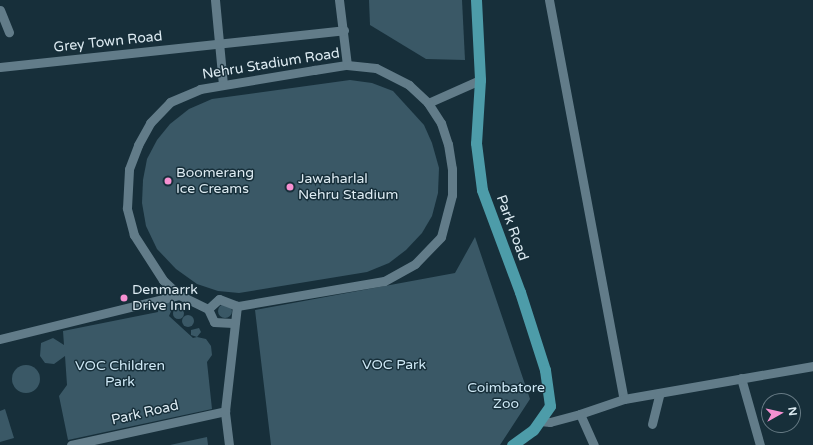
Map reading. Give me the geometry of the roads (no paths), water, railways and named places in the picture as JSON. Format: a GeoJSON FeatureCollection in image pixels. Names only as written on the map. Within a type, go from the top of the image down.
{"type":"FeatureCollection","features":[{"type":"Feature","properties":{"kind":"main road","name":"Park Road"},"geometry":{"type":"LineString","coordinates":[[476,0],[480,80],[476,143],[482,190],[520,292],[545,370],[550,406],[533,430],[512,445]]}},
{"type":"Feature","properties":{"kind":"street"},"geometry":{"type":"LineString","coordinates":[[215,0],[223,85]]}},
{"type":"Feature","properties":{"kind":"street"},"geometry":{"type":"LineString","coordinates":[[339,0],[344,30],[347,65]]}},
{"type":"Feature","properties":{"kind":"street"},"geometry":{"type":"LineString","coordinates":[[549,0],[624,399]]}},
{"type":"Feature","properties":{"kind":"street"},"geometry":{"type":"LineString","coordinates":[[0,10],[9,32]]}},
{"type":"Feature","properties":{"kind":"street","name":"Grey Town Road"},"geometry":{"type":"LineString","coordinates":[[0,67],[220,45],[344,30]]}},
{"type":"Feature","properties":{"kind":"street","name":"Nehru Stadium Road"},"geometry":{"type":"LineString","coordinates":[[208,309],[179,294],[159,274],[134,235],[127,208],[129,169],[138,146],[150,123],[170,102],[200,88],[347,65],[376,68],[410,85],[428,103],[441,123],[448,144],[452,169],[452,195],[448,217],[441,237],[429,252],[415,264],[384,281],[237,306]]}},
{"type":"Feature","properties":{"kind":"street"},"geometry":{"type":"LineString","coordinates":[[428,103],[480,80]]}},
{"type":"Feature","properties":{"kind":"street"},"geometry":{"type":"LineString","coordinates":[[0,339],[179,294]]}},
{"type":"Feature","properties":{"kind":"street"},"geometry":{"type":"LineString","coordinates":[[229,445],[224,411],[233,323],[237,306],[219,299],[208,309],[214,322],[233,323]]}},
{"type":"Feature","properties":{"kind":"street"},"geometry":{"type":"LineString","coordinates":[[540,421],[550,422],[580,414],[624,399],[813,366]]}},
{"type":"Feature","properties":{"kind":"street"},"geometry":{"type":"LineString","coordinates":[[741,378],[760,445]]}},
{"type":"Feature","properties":{"kind":"street"},"geometry":{"type":"LineString","coordinates":[[652,424],[660,393]]}},
{"type":"Feature","properties":{"kind":"street","name":"Park Road"},"geometry":{"type":"LineString","coordinates":[[71,445],[224,411]]}},
{"type":"Feature","properties":{"kind":"street"},"geometry":{"type":"LineString","coordinates":[[580,414],[594,445]]}},
{"type":"Feature","properties":{"kind":"place","name":"Boomerang Ice Creams"},"geometry":{"type":"Point","coordinates":[168,181]}},
{"type":"Feature","properties":{"kind":"place","name":"Jawaharlal Nehru Stadium"},"geometry":{"type":"Point","coordinates":[290,187]}},
{"type":"Feature","properties":{"kind":"place","name":"Denmarrk Drive Inn"},"geometry":{"type":"Point","coordinates":[124,298]}},
{"type":"Feature","properties":{"kind":"park label","name":"VOC Park"},"geometry":{"type":"Point","coordinates":[394,365]}},
{"type":"Feature","properties":{"kind":"park label","name":"VOC Children Park"},"geometry":{"type":"Point","coordinates":[120,374]}},
{"type":"Feature","properties":{"kind":"park label","name":"Coimbatore Zoo"},"geometry":{"type":"Point","coordinates":[506,396]}}]}
